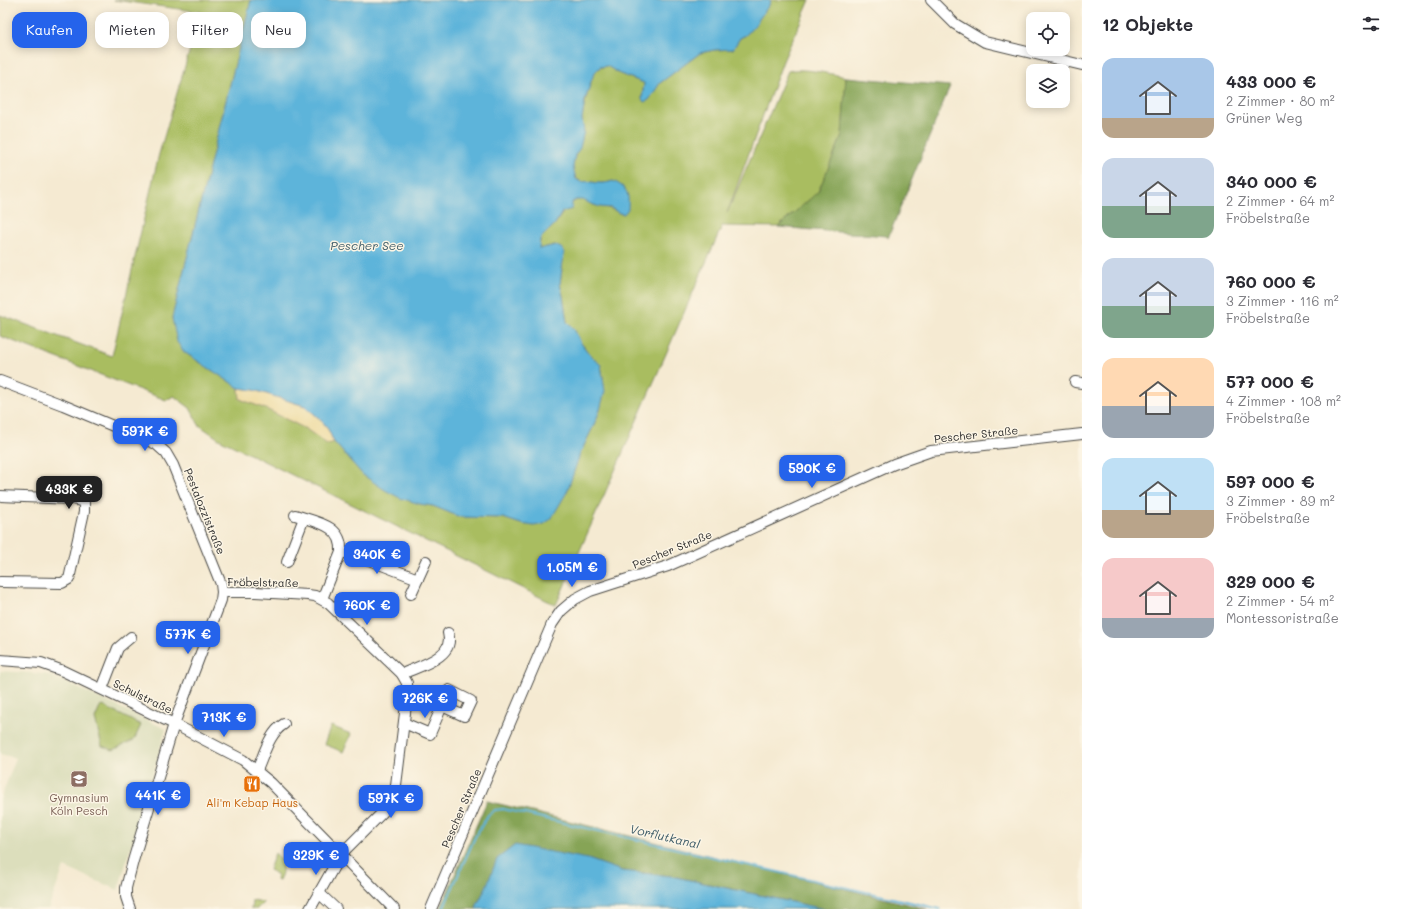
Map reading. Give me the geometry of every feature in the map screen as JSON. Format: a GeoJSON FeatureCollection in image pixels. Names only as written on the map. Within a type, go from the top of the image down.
{"type":"FeatureCollection","features":[{"type":"Feature","properties":{"kind":"street"},"geometry":{"type":"LineString","coordinates":[[932,0],[955,24],[985,42],[1082,65]]}},
{"type":"Feature","properties":{"kind":"street","name":"Pestalozzistraße"},"geometry":{"type":"LineString","coordinates":[[0,381],[63,405],[156,444],[166,453],[174,464],[221,584],[222,592]]}},
{"type":"Feature","properties":{"kind":"street","name":"Pescher Straße"},"geometry":{"type":"LineString","coordinates":[[432,906],[552,624],[561,611],[575,598],[590,591],[668,566],[894,464],[931,451],[1082,434]]}},
{"type":"Feature","properties":{"kind":"street"},"geometry":{"type":"LineString","coordinates":[[0,496],[73,499],[84,502],[82,520],[68,579],[66,581],[62,583],[0,582]]}},
{"type":"Feature","properties":{"kind":"street","name":"Fröbelstraße"},"geometry":{"type":"LineString","coordinates":[[286,562],[300,517],[330,528],[336,532],[342,545],[341,552]]}},
{"type":"Feature","properties":{"kind":"street"},"geometry":{"type":"LineString","coordinates":[[322,599],[341,552],[356,555],[418,579]]}},
{"type":"Feature","properties":{"kind":"street"},"geometry":{"type":"LineString","coordinates":[[412,594],[426,561]]}},
{"type":"Feature","properties":{"kind":"street","name":"Fröbelstraße"},"geometry":{"type":"LineString","coordinates":[[130,909],[126,897],[129,878],[174,724],[222,592],[308,595],[322,599],[402,674]]}},
{"type":"Feature","properties":{"kind":"street"},"geometry":{"type":"LineString","coordinates":[[310,909],[341,854],[383,812],[395,793],[407,690],[402,674],[443,654],[448,647],[450,639],[448,633]]}},
{"type":"Feature","properties":{"kind":"street","name":"Schulstraße"},"geometry":{"type":"LineString","coordinates":[[102,689],[118,648],[130,637]]}},
{"type":"Feature","properties":{"kind":"street","name":"Schulstraße"},"geometry":{"type":"LineString","coordinates":[[0,660],[27,661],[48,664],[174,724],[243,760],[271,783],[394,909]]}},
{"type":"Feature","properties":{"kind":"street"},"geometry":{"type":"LineString","coordinates":[[404,723],[430,734],[442,706]]}},
{"type":"Feature","properties":{"kind":"street"},"geometry":{"type":"LineString","coordinates":[[257,770],[272,735],[284,724]]}},
{"type":"Feature","properties":{"kind":"street"},"geometry":{"type":"LineString","coordinates":[[319,893],[336,909]]}},
{"type":"Feature","properties":{"kind":"street"},"geometry":{"type":"LineString","coordinates":[[424,909],[432,906]]}},
{"type":"Feature","properties":{"kind":"shaded area","name":"Gymnasium Köln Pesch"},"geometry":{"type":"Polygon","coordinates":[[[0,671],[45,674],[52,676],[166,729],[118,890],[64,867],[48,909],[0,909],[0,800],[16,758],[0,754],[0,671]]]}},
{"type":"Feature","properties":{"kind":"green space"},"geometry":{"type":"Polygon","coordinates":[[[114,0],[251,0],[243,32],[243,12],[201,12],[114,0]]]}},
{"type":"Feature","properties":{"kind":"green space"},"geometry":{"type":"Polygon","coordinates":[[[771,0],[810,0],[783,61],[727,213],[788,71],[808,70],[846,77],[842,136],[818,192],[778,227],[722,226],[556,605],[219,439],[199,425],[190,408],[174,396],[166,400],[0,336],[0,315],[112,356],[159,154],[190,48],[239,48],[172,318],[184,352],[239,388],[240,399],[266,409],[306,429],[327,444],[334,442],[363,475],[420,504],[433,506],[460,517],[503,518],[521,524],[580,454],[600,410],[603,377],[601,365],[590,355],[581,343],[574,329],[567,322],[560,284],[564,253],[555,245],[539,249],[542,236],[555,224],[567,208],[575,201],[584,200],[619,213],[613,181],[603,183],[581,182],[573,171],[574,158],[583,132],[583,110],[595,71],[601,67],[607,66],[620,74],[644,83],[642,99],[654,92],[660,83],[700,53],[714,50],[733,49],[740,38],[746,35],[769,5],[771,0]]]}},
{"type":"Feature","properties":{"kind":"green space"},"geometry":{"type":"Polygon","coordinates":[[[846,77],[950,86],[888,238],[886,236],[778,227],[818,192],[842,136],[846,77]]]}},
{"type":"Feature","properties":{"kind":"green space"},"geometry":{"type":"Polygon","coordinates":[[[101,705],[141,725],[134,740],[113,750],[102,746],[95,719],[101,705]]]}},
{"type":"Feature","properties":{"kind":"green space"},"geometry":{"type":"Polygon","coordinates":[[[331,726],[351,734],[343,752],[324,744],[331,726]]]}},
{"type":"Feature","properties":{"kind":"green space"},"geometry":{"type":"Polygon","coordinates":[[[487,801],[927,909],[824,909],[671,876],[622,871],[588,859],[486,887],[476,909],[440,909],[487,801]]]}},
{"type":"Feature","properties":{"kind":"green space"},"geometry":{"type":"Polygon","coordinates":[[[275,853],[282,862],[282,873],[279,881],[276,880],[277,874],[269,870],[275,853]]]}},
{"type":"Feature","properties":{"kind":"green space"},"geometry":{"type":"Polygon","coordinates":[[[252,900],[263,903],[257,909],[251,909],[252,900]]]}},
{"type":"Feature","properties":{"kind":"sand"},"geometry":{"type":"Polygon","coordinates":[[[239,388],[254,390],[305,406],[327,427],[334,442],[327,444],[306,429],[266,409],[240,399],[239,388]]]}},
{"type":"Feature","properties":{"kind":"water","name":"Pescher See"},"geometry":{"type":"Polygon","coordinates":[[[251,0],[771,0],[755,25],[746,35],[740,38],[733,49],[714,50],[700,53],[660,83],[649,100],[644,102],[642,99],[644,83],[620,74],[607,66],[600,67],[594,73],[585,100],[582,119],[584,131],[580,148],[575,155],[573,167],[576,179],[581,182],[599,183],[613,181],[622,186],[628,195],[628,209],[624,214],[611,208],[600,207],[583,200],[576,200],[572,202],[572,209],[562,212],[555,224],[540,239],[539,249],[555,245],[563,249],[564,253],[560,284],[567,322],[574,329],[581,343],[590,355],[601,365],[605,391],[600,410],[580,454],[567,492],[551,519],[544,524],[534,526],[521,524],[503,518],[460,517],[433,506],[400,498],[363,475],[334,442],[327,427],[305,406],[254,390],[239,388],[184,352],[177,342],[172,318],[239,48],[243,48],[243,32],[251,0]]]}},
{"type":"Feature","properties":{"kind":"water"},"geometry":{"type":"Polygon","coordinates":[[[515,845],[588,859],[622,871],[671,876],[824,909],[476,909],[497,859],[515,845]]]}},
{"type":"Feature","properties":{"kind":"waterway","name":"Vorflutkanal"},"geometry":{"type":"LineString","coordinates":[[443,909],[475,837],[488,815],[495,810],[503,809],[940,909]]}},
{"type":"Feature","properties":{"kind":"place","name":"Gymnasium Köln Pesch"},"geometry":{"type":"Point","coordinates":[79,779]}},
{"type":"Feature","properties":{"kind":"place","name":"Ali'm Kebap Haus"},"geometry":{"type":"Point","coordinates":[252,784]}}]}
